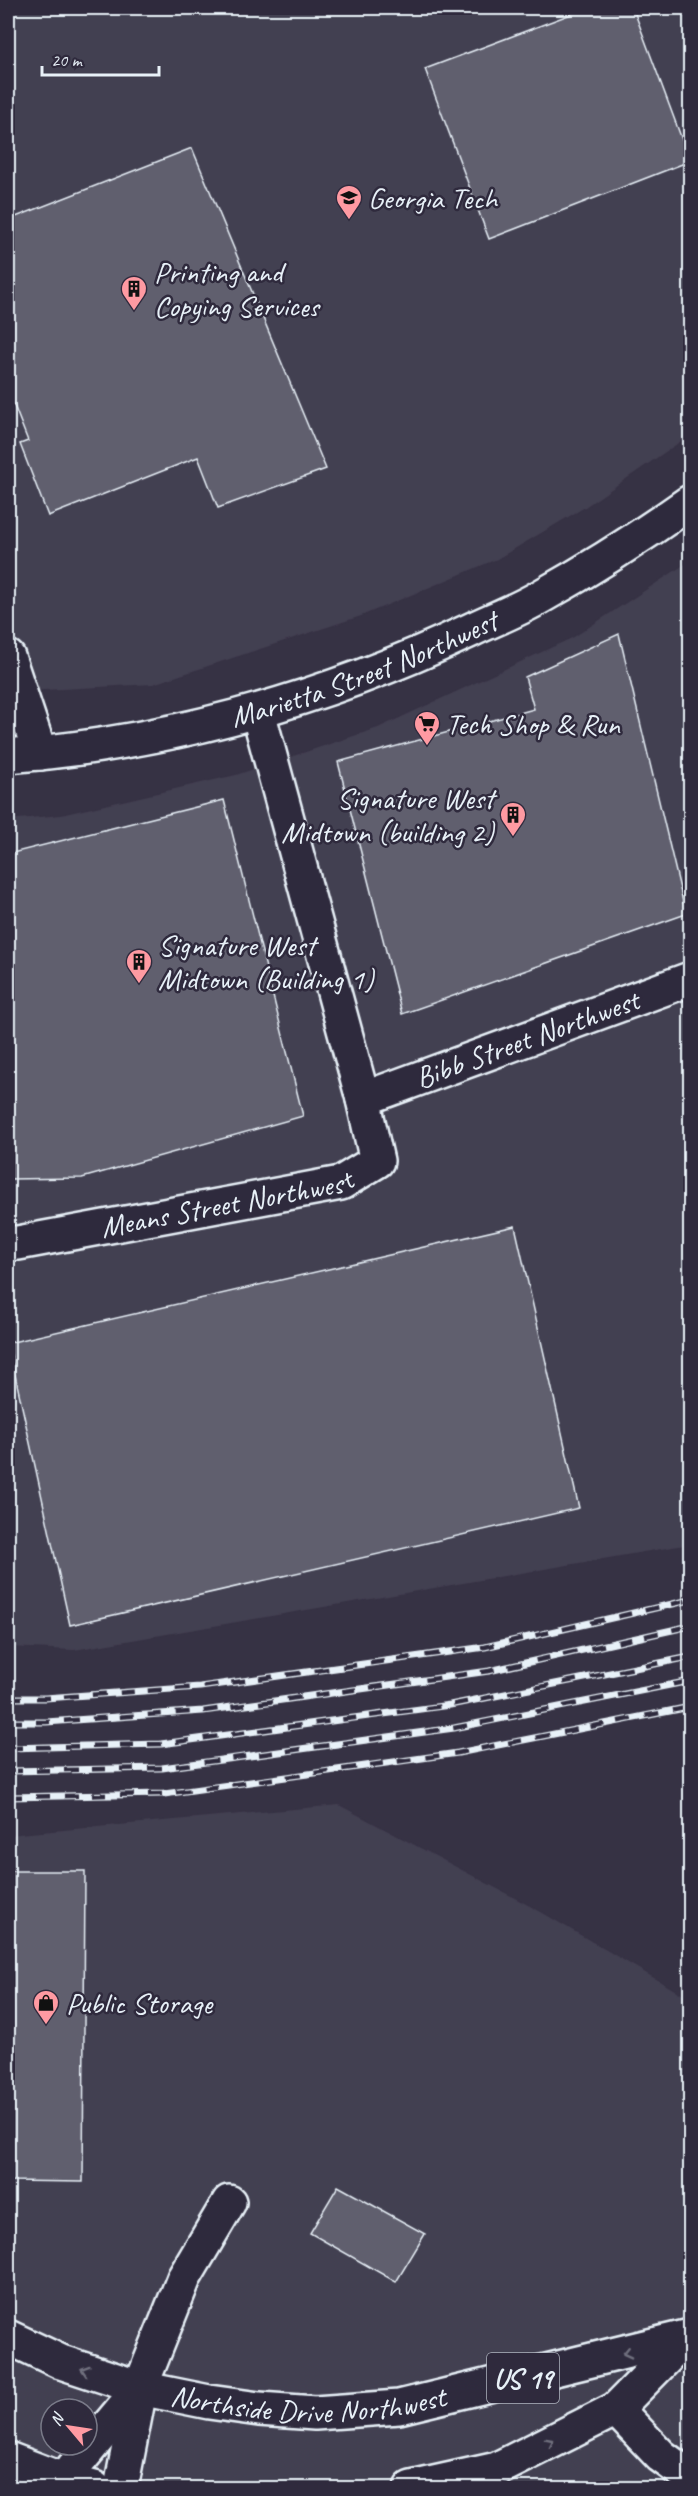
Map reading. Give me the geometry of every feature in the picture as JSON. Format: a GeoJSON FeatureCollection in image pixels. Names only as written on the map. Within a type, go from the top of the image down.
{"type":"FeatureCollection","features":[{"type":"Feature","properties":{"kind":"main road","name":"Marietta Street Northwest"},"geometry":{"type":"LineString","coordinates":[[8,756],[146,738],[258,712],[411,659],[539,598],[643,536],[690,502]]}},
{"type":"Feature","properties":{"kind":"main road"},"geometry":{"type":"LineString","coordinates":[[8,657],[40,753]]}},
{"type":"Feature","properties":{"kind":"main road"},"geometry":{"type":"LineString","coordinates":[[258,712],[363,1099]]}},
{"type":"Feature","properties":{"kind":"main road","name":"Bibb Street Northwest"},"geometry":{"type":"LineString","coordinates":[[363,1099],[690,979]]}},
{"type":"Feature","properties":{"kind":"main road","name":"Means Street Northwest"},"geometry":{"type":"LineString","coordinates":[[8,1243],[341,1183],[377,1161],[363,1099]]}},
{"type":"Feature","properties":{"kind":"main road"},"geometry":{"type":"LineString","coordinates":[[121,2488],[140,2388],[184,2278],[229,2202]]}},
{"type":"Feature","properties":{"kind":"main road","name":"Northside Drive Northwest"},"geometry":{"type":"LineString","coordinates":[[8,2337],[61,2362],[140,2388],[209,2402],[259,2409],[315,2413],[399,2407],[687,2338]]}},
{"type":"Feature","properties":{"kind":"main road","name":"Northside Drive Northwest"},"geometry":{"type":"LineString","coordinates":[[411,2488],[498,2469],[616,2409],[687,2338]]}},
{"type":"Feature","properties":{"kind":"main road"},"geometry":{"type":"LineString","coordinates":[[61,2484],[140,2388]]}},
{"type":"Feature","properties":{"kind":"main road"},"geometry":{"type":"LineString","coordinates":[[616,2409],[661,2456],[690,2477]]}},
{"type":"Feature","properties":{"kind":"main road"},"geometry":{"type":"LineString","coordinates":[[8,2459],[61,2484],[94,2488]]}},
{"type":"Feature","properties":{"kind":"main road"},"geometry":{"type":"LineString","coordinates":[[462,2488],[498,2469]]}},
{"type":"Feature","properties":{"kind":"shaded area","name":"Georgia Tech"},"geometry":{"type":"Polygon","coordinates":[[[8,8],[690,8],[690,435],[585,507],[497,559],[361,616],[153,684],[8,692],[8,8]]]}},
{"type":"Feature","properties":{"kind":"shaded area"},"geometry":{"type":"Polygon","coordinates":[[[690,561],[690,1544],[74,1650],[8,1647],[8,820],[61,815],[236,775],[378,728],[574,637],[690,561]]]}},
{"type":"Feature","properties":{"kind":"shaded area"},"geometry":{"type":"Polygon","coordinates":[[[339,1805],[541,1912],[690,1999],[690,2488],[8,2488],[8,1835],[339,1805]]]}},
{"type":"Feature","properties":{"kind":"building"},"geometry":{"type":"Polygon","coordinates":[[[587,8],[633,8],[690,161],[489,239],[425,69],[587,8]]]}},
{"type":"Feature","properties":{"kind":"building","name":"Printing and Copying Services"},"geometry":{"type":"Polygon","coordinates":[[[192,148],[326,469],[218,508],[198,457],[48,516],[20,444],[28,441],[8,390],[8,220],[192,148]]]}},
{"type":"Feature","properties":{"kind":"building","name":"Signature West Midtown (building 2)"},"geometry":{"type":"Polygon","coordinates":[[[619,634],[686,914],[402,1014],[338,762],[534,709],[525,677],[619,634]]]}},
{"type":"Feature","properties":{"kind":"building","name":"Signature West Midtown (Building 1)"},"geometry":{"type":"Polygon","coordinates":[[[224,800],[303,1116],[82,1178],[8,1179],[8,854],[224,800]]]}},
{"type":"Feature","properties":{"kind":"building"},"geometry":{"type":"Polygon","coordinates":[[[515,1226],[579,1508],[70,1625],[8,1343],[515,1226]]]}},
{"type":"Feature","properties":{"kind":"building","name":"Public Storage"},"geometry":{"type":"Polygon","coordinates":[[[8,1871],[85,1871],[83,2182],[8,2181],[8,1871]]]}},
{"type":"Feature","properties":{"kind":"building"},"geometry":{"type":"Polygon","coordinates":[[[338,2186],[425,2234],[396,2282],[310,2233],[338,2186]]]}},
{"type":"Feature","properties":{"kind":"railway"},"geometry":{"type":"LineString","coordinates":[[8,1698],[45,1698],[200,1687],[485,1647],[690,1600]]}},
{"type":"Feature","properties":{"kind":"railway"},"geometry":{"type":"LineString","coordinates":[[8,1722],[46,1722],[203,1711],[489,1671],[690,1626]]}},
{"type":"Feature","properties":{"kind":"railway"},"geometry":{"type":"LineString","coordinates":[[8,1748],[161,1744],[450,1705],[690,1657]]}},
{"type":"Feature","properties":{"kind":"railway"},"geometry":{"type":"LineString","coordinates":[[8,1771],[162,1768],[454,1728],[690,1681]]}},
{"type":"Feature","properties":{"kind":"railway"},"geometry":{"type":"LineString","coordinates":[[8,1797],[164,1794],[458,1753],[690,1707]]}},
{"type":"Feature","properties":{"kind":"place","name":"Georgia Tech"},"geometry":{"type":"Point","coordinates":[349,221]}},
{"type":"Feature","properties":{"kind":"place","name":"Printing and Copying Services"},"geometry":{"type":"Point","coordinates":[134,312]}},
{"type":"Feature","properties":{"kind":"place","name":"Tech Shop & Run"},"geometry":{"type":"Point","coordinates":[427,747]}},
{"type":"Feature","properties":{"kind":"place","name":"Signature West Midtown (building 2)"},"geometry":{"type":"Point","coordinates":[513,838]}},
{"type":"Feature","properties":{"kind":"place","name":"Signature West Midtown (Building 1)"},"geometry":{"type":"Point","coordinates":[139,985]}},
{"type":"Feature","properties":{"kind":"place","name":"Public Storage"},"geometry":{"type":"Point","coordinates":[46,2026]}}]}
